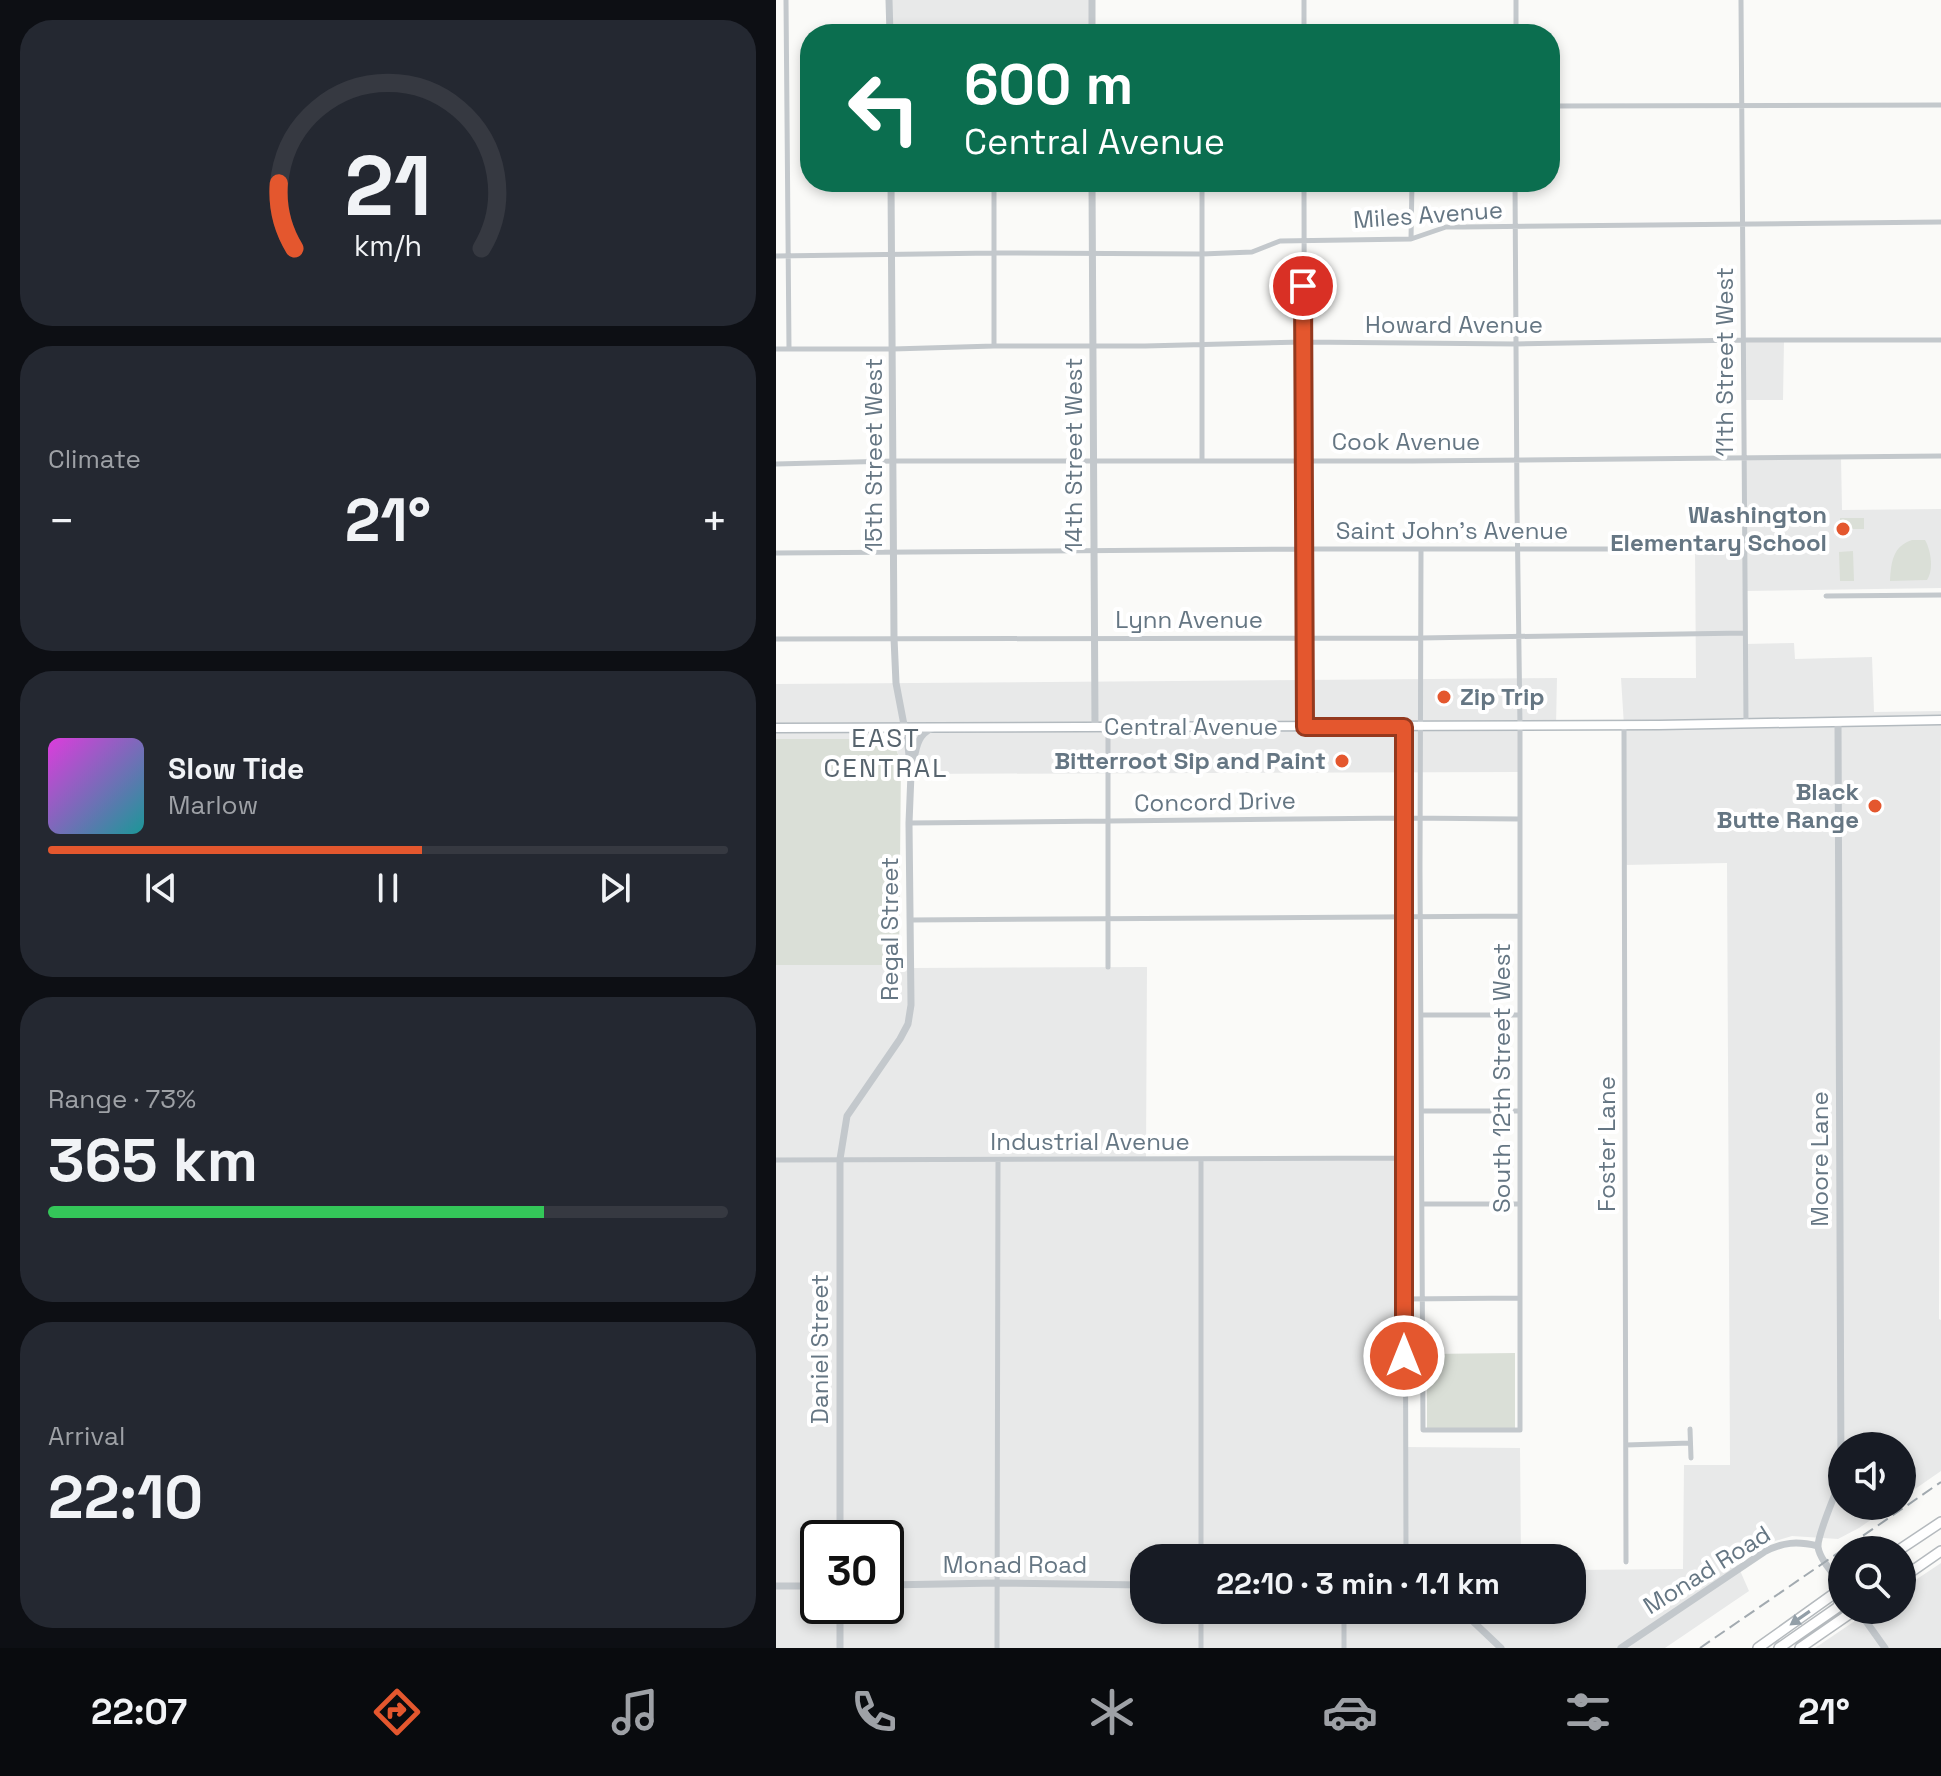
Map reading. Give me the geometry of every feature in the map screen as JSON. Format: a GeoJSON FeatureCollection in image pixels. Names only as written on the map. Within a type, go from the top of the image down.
{"type":"FeatureCollection","features":[{"type":"Feature","properties":{"kind":"main road","name":"Central Avenue"},"geometry":{"type":"LineString","coordinates":[[776,728],[1624,726],[1941,720]]}},
{"type":"Feature","properties":{"kind":"main road"},"geometry":{"type":"LineString","coordinates":[[1916,1539],[1941,1522]]}},
{"type":"Feature","properties":{"kind":"main road"},"geometry":{"type":"LineString","coordinates":[[1916,1568],[1941,1551]]}},
{"type":"Feature","properties":{"kind":"main road"},"geometry":{"type":"LineString","coordinates":[[1758,1648],[1828,1599]]}},
{"type":"Feature","properties":{"kind":"main road"},"geometry":{"type":"LineString","coordinates":[[1779,1648],[1828,1614]]}},
{"type":"Feature","properties":{"kind":"main road"},"geometry":{"type":"LineString","coordinates":[[1800,1648],[1836,1624]]}},
{"type":"Feature","properties":{"kind":"street"},"geometry":{"type":"LineString","coordinates":[[786,0],[789,349]]}},
{"type":"Feature","properties":{"kind":"street"},"geometry":{"type":"LineString","coordinates":[[889,0],[890,24]]}},
{"type":"Feature","properties":{"kind":"street"},"geometry":{"type":"LineString","coordinates":[[1092,0],[1092,24]]}},
{"type":"Feature","properties":{"kind":"street"},"geometry":{"type":"LineString","coordinates":[[1304,0],[1304,24]]}},
{"type":"Feature","properties":{"kind":"street"},"geometry":{"type":"LineString","coordinates":[[1516,0],[1516,24]]}},
{"type":"Feature","properties":{"kind":"street","name":"11th Street West"},"geometry":{"type":"LineString","coordinates":[[1741,0],[1746,723]]}},
{"type":"Feature","properties":{"kind":"street"},"geometry":{"type":"LineString","coordinates":[[1560,106],[1941,105]]}},
{"type":"Feature","properties":{"kind":"street","name":"15th Street West"},"geometry":{"type":"LineString","coordinates":[[891,192],[894,638],[896,683],[904,727]]}},
{"type":"Feature","properties":{"kind":"street"},"geometry":{"type":"LineString","coordinates":[[994,192],[994,346]]}},
{"type":"Feature","properties":{"kind":"street","name":"14th Street West"},"geometry":{"type":"LineString","coordinates":[[1092,192],[1095,727]]}},
{"type":"Feature","properties":{"kind":"street"},"geometry":{"type":"LineString","coordinates":[[1202,192],[1202,461]]}},
{"type":"Feature","properties":{"kind":"street"},"geometry":{"type":"LineString","coordinates":[[1304,192],[1305,727]]}},
{"type":"Feature","properties":{"kind":"street"},"geometry":{"type":"LineString","coordinates":[[1411,239],[1412,192]]}},
{"type":"Feature","properties":{"kind":"street","name":"South 12th Street West"},"geometry":{"type":"LineString","coordinates":[[1422,1299],[1423,1430],[1520,1430],[1520,726],[1515,192]]}},
{"type":"Feature","properties":{"kind":"street","name":"Miles Avenue"},"geometry":{"type":"LineString","coordinates":[[776,256],[1202,254],[1252,252],[1280,241],[1411,239],[1446,227],[1941,222]]}},
{"type":"Feature","properties":{"kind":"street","name":"Howard Avenue"},"geometry":{"type":"LineString","coordinates":[[776,349],[1303,342],[1516,344],[1941,340]]}},
{"type":"Feature","properties":{"kind":"street","name":"Cook Avenue"},"geometry":{"type":"LineString","coordinates":[[776,464],[1941,456]]}},
{"type":"Feature","properties":{"kind":"street"},"geometry":{"type":"LineString","coordinates":[[1421,549],[1422,1299]]}},
{"type":"Feature","properties":{"kind":"street","name":"Saint John's Avenue"},"geometry":{"type":"LineString","coordinates":[[776,553],[1744,549]]}},
{"type":"Feature","properties":{"kind":"street"},"geometry":{"type":"LineString","coordinates":[[1826,596],[1941,595]]}},
{"type":"Feature","properties":{"kind":"street","name":"Lynn Avenue"},"geometry":{"type":"LineString","coordinates":[[776,639],[1420,638],[1745,633]]}},
{"type":"Feature","properties":{"kind":"street","name":"Moore Lane"},"geometry":{"type":"LineString","coordinates":[[1818,1546],[1821,1529],[1841,1479],[1838,722]]}},
{"type":"Feature","properties":{"kind":"street","name":"Foster Lane"},"geometry":{"type":"LineString","coordinates":[[1624,726],[1626,1562]]}},
{"type":"Feature","properties":{"kind":"street","name":"Regal Street"},"geometry":{"type":"LineString","coordinates":[[840,1159],[847,1116],[900,1039],[908,1024],[911,1005],[911,774],[904,727]]}},
{"type":"Feature","properties":{"kind":"street"},"geometry":{"type":"LineString","coordinates":[[911,774],[920,736],[939,727]]}},
{"type":"Feature","properties":{"kind":"street"},"geometry":{"type":"LineString","coordinates":[[1108,727],[1108,967]]}},
{"type":"Feature","properties":{"kind":"street"},"geometry":{"type":"LineString","coordinates":[[1404,727],[1406,1544]]}},
{"type":"Feature","properties":{"kind":"street","name":"Concord Drive"},"geometry":{"type":"LineString","coordinates":[[909,823],[1520,819]]}},
{"type":"Feature","properties":{"kind":"street"},"geometry":{"type":"LineString","coordinates":[[910,920],[1520,916]]}},
{"type":"Feature","properties":{"kind":"street"},"geometry":{"type":"LineString","coordinates":[[1422,1015],[1520,1015]]}},
{"type":"Feature","properties":{"kind":"street"},"geometry":{"type":"LineString","coordinates":[[1422,1111],[1520,1111]]}},
{"type":"Feature","properties":{"kind":"street","name":"Industrial Avenue"},"geometry":{"type":"LineString","coordinates":[[776,1160],[1405,1158]]}},
{"type":"Feature","properties":{"kind":"street","name":"Daniel Street"},"geometry":{"type":"LineString","coordinates":[[840,1159],[840,1520]]}},
{"type":"Feature","properties":{"kind":"street"},"geometry":{"type":"LineString","coordinates":[[1201,1159],[1201,1544]]}},
{"type":"Feature","properties":{"kind":"street"},"geometry":{"type":"LineString","coordinates":[[997,1648],[998,1160]]}},
{"type":"Feature","properties":{"kind":"street"},"geometry":{"type":"LineString","coordinates":[[1422,1204],[1520,1204]]}},
{"type":"Feature","properties":{"kind":"street"},"geometry":{"type":"LineString","coordinates":[[1404,1299],[1520,1298]]}},
{"type":"Feature","properties":{"kind":"street"},"geometry":{"type":"LineString","coordinates":[[1690,1429],[1691,1458]]}},
{"type":"Feature","properties":{"kind":"street"},"geometry":{"type":"LineString","coordinates":[[1626,1445],[1690,1443]]}},
{"type":"Feature","properties":{"kind":"street","name":"Monad Road"},"geometry":{"type":"LineString","coordinates":[[1621,1648],[1764,1552],[1790,1542],[1818,1546]]}},
{"type":"Feature","properties":{"kind":"street"},"geometry":{"type":"LineString","coordinates":[[1818,1546],[1828,1566]]}},
{"type":"Feature","properties":{"kind":"street","name":"Monad Road"},"geometry":{"type":"LineString","coordinates":[[904,1585],[1130,1585]]}},
{"type":"Feature","properties":{"kind":"street"},"geometry":{"type":"LineString","coordinates":[[776,1586],[800,1586]]}},
{"type":"Feature","properties":{"kind":"street"},"geometry":{"type":"LineString","coordinates":[[840,1624],[840,1648]]}},
{"type":"Feature","properties":{"kind":"street"},"geometry":{"type":"LineString","coordinates":[[1201,1624],[1201,1648]]}},
{"type":"Feature","properties":{"kind":"street"},"geometry":{"type":"LineString","coordinates":[[1344,1624],[1344,1648]]}},
{"type":"Feature","properties":{"kind":"street"},"geometry":{"type":"LineString","coordinates":[[1476,1624],[1501,1648]]}},
{"type":"Feature","properties":{"kind":"street"},"geometry":{"type":"LineString","coordinates":[[1867,1624],[1885,1648]]}},
{"type":"Feature","properties":{"kind":"shaded area"},"geometry":{"type":"Polygon","coordinates":[[[890,0],[1092,0],[1092,24],[890,24],[890,0]]]}},
{"type":"Feature","properties":{"kind":"shaded area"},"geometry":{"type":"Polygon","coordinates":[[[1743,340],[1784,340],[1783,400],[1743,400],[1743,340]]]}},
{"type":"Feature","properties":{"kind":"shaded area"},"geometry":{"type":"Polygon","coordinates":[[[1841,457],[1842,510],[1941,509],[1941,588],[1745,591],[1745,644],[1794,643],[1795,659],[1872,657],[1874,712],[1941,711],[1941,1471],[1916,1488],[1916,1432],[1828,1432],[1828,1520],[1871,1520],[1844,1536],[1792,1536],[1731,1550],[1749,1591],[1665,1648],[776,1648],[776,965],[1147,967],[1146,1159],[1405,1158],[1406,1447],[1520,1448],[1521,1544],[1130,1544],[1130,1624],[1586,1624],[1586,1570],[1683,1569],[1684,1465],[1730,1465],[1727,863],[1624,865],[1621,678],[1696,678],[1695,549],[1744,548],[1744,458],[1841,457]]]}},
{"type":"Feature","properties":{"kind":"shaded area"},"geometry":{"type":"Polygon","coordinates":[[[1840,518],[1864,518],[1864,529],[1840,529],[1840,518]]]}},
{"type":"Feature","properties":{"kind":"shaded area"},"geometry":{"type":"Polygon","coordinates":[[[1912,540],[1925,540],[1927,544],[1931,566],[1927,580],[1890,581],[1894,556],[1901,546],[1912,540]]]}},
{"type":"Feature","properties":{"kind":"shaded area"},"geometry":{"type":"Polygon","coordinates":[[[1853,551],[1854,581],[1840,581],[1839,552],[1853,551]]]}},
{"type":"Feature","properties":{"kind":"shaded area"},"geometry":{"type":"Polygon","coordinates":[[[1557,678],[1556,726],[1520,726],[1520,772],[901,774],[901,761],[892,739],[776,739],[776,684],[1557,678]]]}},
{"type":"Feature","properties":{"kind":"shaded area"},"geometry":{"type":"Polygon","coordinates":[[[776,739],[892,739],[901,762],[899,965],[776,965],[776,739]]]}},
{"type":"Feature","properties":{"kind":"shaded area"},"geometry":{"type":"Polygon","coordinates":[[[1515,1353],[1515,1428],[1427,1428],[1427,1354],[1515,1353]]]}},
{"type":"Feature","properties":{"kind":"shaded area"},"geometry":{"type":"Polygon","coordinates":[[[1941,1563],[1941,1648],[1815,1648],[1850,1624],[1916,1624],[1916,1580],[1941,1563]]]}},
{"type":"Feature","properties":{"kind":"railway"},"geometry":{"type":"LineString","coordinates":[[1700,1648],[1941,1482]]}},
{"type":"Feature","properties":{"kind":"place","name":"Washington Elementary School"},"geometry":{"type":"Point","coordinates":[1843,529]}},
{"type":"Feature","properties":{"kind":"place","name":"Zip Trip"},"geometry":{"type":"Point","coordinates":[1444,697]}},
{"type":"Feature","properties":{"kind":"place","name":"Bitterroot Sip and Paint"},"geometry":{"type":"Point","coordinates":[1342,761]}},
{"type":"Feature","properties":{"kind":"place","name":"Black Butte Range"},"geometry":{"type":"Point","coordinates":[1875,806]}},
{"type":"Feature","properties":{"kind":"district","name":"EAST CENTRAL"},"geometry":{"type":"Point","coordinates":[886,753]}},
{"type":"Feature","properties":{"kind":"route"},"geometry":{"type":"LineString","coordinates":[[1303,286],[1305,727],[1404,727],[1404,1356]]}}]}
